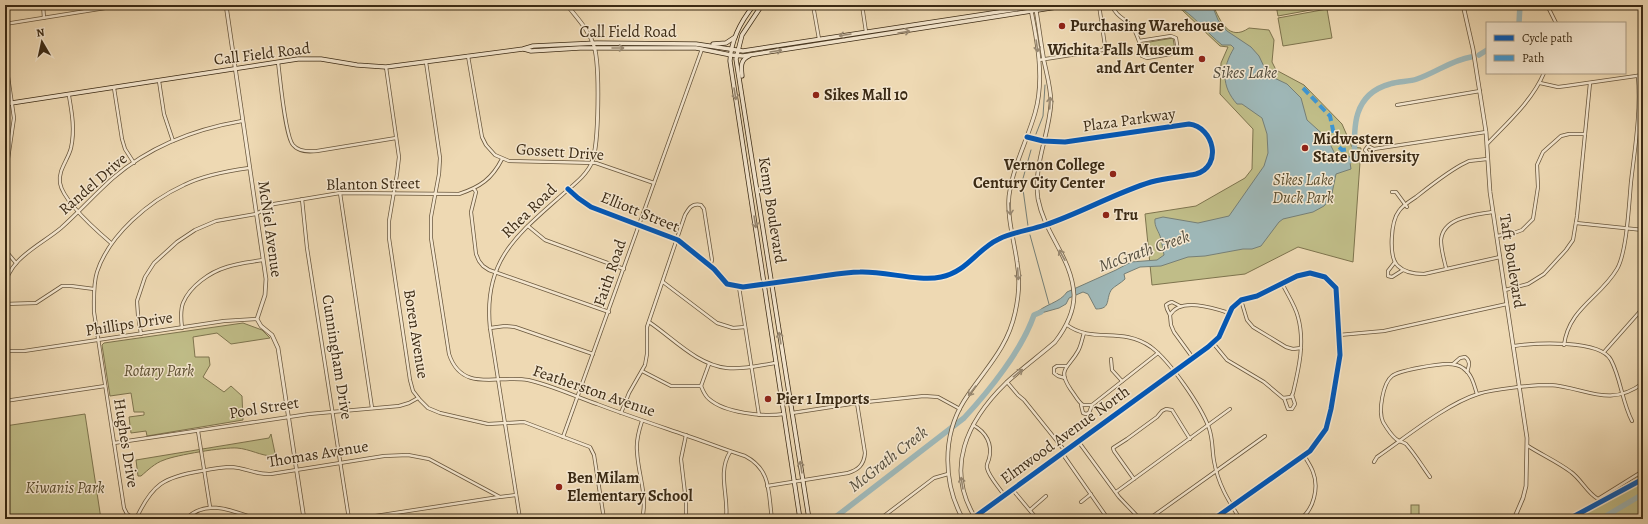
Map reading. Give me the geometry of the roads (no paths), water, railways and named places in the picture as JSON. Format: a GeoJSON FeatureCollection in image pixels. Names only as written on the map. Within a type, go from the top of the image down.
{"type":"FeatureCollection","features":[{"type":"Feature","properties":{"kind":"main road","name":"Kemp Boulevard"},"geometry":{"type":"LineString","coordinates":[[754,5],[742,21],[732,50],[731,66],[800,519]]}},
{"type":"Feature","properties":{"kind":"main road","name":"Kemp Boulevard"},"geometry":{"type":"LineString","coordinates":[[762,5],[746,27],[737,56],[771,284],[809,519]]}},
{"type":"Feature","properties":{"kind":"main road","name":"Call Field Road"},"geometry":{"type":"LineString","coordinates":[[5,104],[69,96],[278,61],[310,58],[357,65],[386,67],[523,49],[533,46],[632,43],[707,45],[738,51],[1044,5]]}},
{"type":"Feature","properties":{"kind":"main road","name":"Call Field Road"},"geometry":{"type":"LineString","coordinates":[[594,45],[631,48],[702,49],[737,56],[891,34],[1070,5]]}},
{"type":"Feature","properties":{"kind":"main road"},"geometry":{"type":"LineString","coordinates":[[961,18],[962,23]]}},
{"type":"Feature","properties":{"kind":"main road"},"geometry":{"type":"LineString","coordinates":[[891,28],[891,34]]}},
{"type":"Feature","properties":{"kind":"main road"},"geometry":{"type":"LineString","coordinates":[[866,32],[867,37]]}},
{"type":"Feature","properties":{"kind":"main road"},"geometry":{"type":"LineString","coordinates":[[707,45],[727,42],[736,37]]}},
{"type":"Feature","properties":{"kind":"main road"},"geometry":{"type":"LineString","coordinates":[[631,48],[632,43]]}},
{"type":"Feature","properties":{"kind":"main road"},"geometry":{"type":"LineString","coordinates":[[660,43],[660,48]]}},
{"type":"Feature","properties":{"kind":"main road"},"geometry":{"type":"LineString","coordinates":[[740,83],[742,62],[748,56],[757,54]]}},
{"type":"Feature","properties":{"kind":"main road"},"geometry":{"type":"LineString","coordinates":[[776,363],[784,361]]}},
{"type":"Feature","properties":{"kind":"main road"},"geometry":{"type":"LineString","coordinates":[[784,414],[792,413]]}},
{"type":"Feature","properties":{"kind":"street"},"geometry":{"type":"LineString","coordinates":[[43,5],[44,18]]}},
{"type":"Feature","properties":{"kind":"street"},"geometry":{"type":"LineString","coordinates":[[84,5],[85,11]]}},
{"type":"Feature","properties":{"kind":"street"},"geometry":{"type":"LineString","coordinates":[[5,24],[124,5]]}},
{"type":"Feature","properties":{"kind":"street","name":"McNiel Avenue"},"geometry":{"type":"LineString","coordinates":[[226,5],[266,286],[263,302],[257,319]]}},
{"type":"Feature","properties":{"kind":"street"},"geometry":{"type":"LineString","coordinates":[[567,5],[583,26],[594,45]]}},
{"type":"Feature","properties":{"kind":"street"},"geometry":{"type":"LineString","coordinates":[[813,5],[819,40]]}},
{"type":"Feature","properties":{"kind":"street"},"geometry":{"type":"LineString","coordinates":[[862,5],[866,32]]}},
{"type":"Feature","properties":{"kind":"street"},"geometry":{"type":"LineString","coordinates":[[1039,60],[1104,50],[1099,5]]}},
{"type":"Feature","properties":{"kind":"street"},"geometry":{"type":"LineString","coordinates":[[1112,5],[1116,14],[1131,25],[1135,31],[1142,54],[1147,58],[1175,54],[1178,51],[1176,38],[1172,36],[1139,41]]}},
{"type":"Feature","properties":{"kind":"street","name":"Taft Boulevard"},"geometry":{"type":"LineString","coordinates":[[1463,5],[1480,91],[1486,132],[1492,212],[1514,346],[1528,446],[1524,492],[1519,509],[1514,519]]}},
{"type":"Feature","properties":{"kind":"street"},"geometry":{"type":"LineString","coordinates":[[1547,5],[1556,22]]}},
{"type":"Feature","properties":{"kind":"street"},"geometry":{"type":"LineString","coordinates":[[963,519],[954,497],[948,474],[948,449],[952,432],[960,409],[1000,350],[1012,323],[1017,302],[1019,284],[1018,263],[1009,208],[1009,196],[1014,172],[1038,102],[1040,78],[1039,60],[1031,6]]}},
{"type":"Feature","properties":{"kind":"street"},"geometry":{"type":"LineString","coordinates":[[974,518],[966,500],[961,478],[961,463],[965,444],[973,424],[983,409],[1007,382],[1055,342],[1067,325],[1074,297],[1069,267],[1046,225],[1040,205],[1037,187],[1038,161],[1050,113],[1051,98],[1036,6]]}},
{"type":"Feature","properties":{"kind":"street","name":"Rhea Road"},"geometry":{"type":"LineString","coordinates":[[520,519],[490,328],[489,300],[495,272],[509,246],[528,226],[583,176],[592,162],[596,147],[597,131],[597,64],[594,45]]}},
{"type":"Feature","properties":{"kind":"street","name":"Faith Road"},"geometry":{"type":"LineString","coordinates":[[563,437],[702,49]]}},
{"type":"Feature","properties":{"kind":"street"},"geometry":{"type":"LineString","coordinates":[[5,56],[14,118],[5,179]]}},
{"type":"Feature","properties":{"kind":"street","name":"Gossett Drive"},"geometry":{"type":"LineString","coordinates":[[468,56],[482,137],[488,148],[502,159],[514,162],[592,162],[602,164],[654,183]]}},
{"type":"Feature","properties":{"kind":"street"},"geometry":{"type":"LineString","coordinates":[[278,61],[289,136],[295,147],[304,151],[316,151],[396,138]]}},
{"type":"Feature","properties":{"kind":"street","name":"Featherston Avenue"},"geometry":{"type":"LineString","coordinates":[[426,62],[440,158],[439,174],[430,225],[431,238],[450,358],[457,368],[465,375],[481,380],[515,378],[529,380],[730,452],[746,456],[758,464],[764,473],[772,519]]}},
{"type":"Feature","properties":{"kind":"street","name":"Boren Avenue"},"geometry":{"type":"LineString","coordinates":[[386,67],[398,152],[398,167],[389,221],[389,238],[410,380],[413,391],[428,408],[440,413],[488,424],[524,422],[586,445],[594,453],[604,519]]}},
{"type":"Feature","properties":{"kind":"street"},"geometry":{"type":"LineString","coordinates":[[1487,144],[1529,99],[1540,83],[1544,74]]}},
{"type":"Feature","properties":{"kind":"street"},"geometry":{"type":"LineString","coordinates":[[1540,83],[1560,87],[1643,75]]}},
{"type":"Feature","properties":{"kind":"street"},"geometry":{"type":"LineString","coordinates":[[1564,345],[1566,331],[1574,316],[1609,280],[1617,268],[1621,257],[1626,228],[1639,109],[1638,76]]}},
{"type":"Feature","properties":{"kind":"street"},"geometry":{"type":"LineString","coordinates":[[159,81],[165,119],[173,141]]}},
{"type":"Feature","properties":{"kind":"street"},"geometry":{"type":"LineString","coordinates":[[1505,290],[1528,284],[1544,274],[1574,237],[1590,83]]}},
{"type":"Feature","properties":{"kind":"street"},"geometry":{"type":"LineString","coordinates":[[114,88],[122,139],[125,149],[134,163]]}},
{"type":"Feature","properties":{"kind":"street"},"geometry":{"type":"LineString","coordinates":[[1397,105],[1480,91]]}},
{"type":"Feature","properties":{"kind":"street"},"geometry":{"type":"LineString","coordinates":[[69,96],[73,122],[73,136],[70,150],[60,172],[59,181],[62,191],[78,211],[98,232],[112,243]]}},
{"type":"Feature","properties":{"kind":"street","name":"Randel Drive"},"geometry":{"type":"LineString","coordinates":[[5,288],[9,273],[16,263],[60,228],[114,177],[153,151],[173,141],[194,132],[242,121]]}},
{"type":"Feature","properties":{"kind":"street","name":"Plaza Parkway"},"geometry":{"type":"LineString","coordinates":[[764,284],[859,272],[882,272],[930,278],[942,277],[960,270],[998,239],[1046,225],[1151,182],[1198,173],[1207,166],[1212,152],[1210,139],[1204,131],[1198,126],[1189,124],[1065,142],[1043,142],[1027,137]]}},
{"type":"Feature","properties":{"kind":"street"},"geometry":{"type":"LineString","coordinates":[[1374,149],[1486,132]]}},
{"type":"Feature","properties":{"kind":"street"},"geometry":{"type":"LineString","coordinates":[[1496,236],[1522,230],[1533,219],[1538,187],[1537,165],[1542,152],[1564,134],[1585,134]]}},
{"type":"Feature","properties":{"kind":"street","name":"Blanton Street"},"geometry":{"type":"LineString","coordinates":[[141,334],[137,301],[145,277],[158,259],[177,242],[195,230],[216,221],[256,214],[274,204],[340,193],[453,195],[474,189],[492,175],[502,159]]}},
{"type":"Feature","properties":{"kind":"street"},"geometry":{"type":"LineString","coordinates":[[1487,159],[1469,161],[1450,171],[1398,211],[1392,225],[1395,262],[1403,270],[1413,274],[1419,274],[1500,257]]}},
{"type":"Feature","properties":{"kind":"street","name":"Hughes Drive"},"geometry":{"type":"LineString","coordinates":[[135,519],[127,514],[124,508],[98,341],[94,312],[94,289],[97,273],[102,259],[122,230],[163,197],[184,184],[209,175],[249,168]]}},
{"type":"Feature","properties":{"kind":"street"},"geometry":{"type":"LineString","coordinates":[[474,189],[476,192],[471,206],[471,217],[477,257],[483,266],[495,272],[609,312]]}},
{"type":"Feature","properties":{"kind":"street","name":"Elliott Street"},"geometry":{"type":"LineString","coordinates":[[568,189],[591,207],[678,240],[710,266],[728,284],[739,287]]}},
{"type":"Feature","properties":{"kind":"street"},"geometry":{"type":"LineString","coordinates":[[1392,192],[1396,192],[1406,206]]}},
{"type":"Feature","properties":{"kind":"street"},"geometry":{"type":"LineString","coordinates":[[340,193],[372,408]]}},
{"type":"Feature","properties":{"kind":"street","name":"Cunningham Drive"},"geometry":{"type":"LineString","coordinates":[[302,199],[306,242],[349,519]]}},
{"type":"Feature","properties":{"kind":"street"},"geometry":{"type":"LineString","coordinates":[[622,413],[629,393],[642,371],[647,354],[646,332],[688,210],[696,204],[702,206],[712,260],[710,266]]}},
{"type":"Feature","properties":{"kind":"street"},"geometry":{"type":"LineString","coordinates":[[1446,268],[1441,241],[1448,227],[1452,223],[1465,217],[1492,212]]}},
{"type":"Feature","properties":{"kind":"street"},"geometry":{"type":"LineString","coordinates":[[1576,223],[1643,230]]}},
{"type":"Feature","properties":{"kind":"street"},"geometry":{"type":"LineString","coordinates":[[528,226],[545,240],[624,269]]}},
{"type":"Feature","properties":{"kind":"street"},"geometry":{"type":"LineString","coordinates":[[5,250],[16,263]]}},
{"type":"Feature","properties":{"kind":"street"},"geometry":{"type":"LineString","coordinates":[[182,328],[181,313],[183,304],[194,287],[214,272],[228,266],[263,260]]}},
{"type":"Feature","properties":{"kind":"street"},"geometry":{"type":"LineString","coordinates":[[1395,262],[1388,271],[1388,276],[1392,277],[1403,270]]}},
{"type":"Feature","properties":{"kind":"street"},"geometry":{"type":"LineString","coordinates":[[1170,315],[1174,309],[1180,306],[1206,306],[1229,313],[1236,303],[1241,300],[1257,296],[1297,276],[1310,273],[1322,276],[1329,280],[1336,288],[1337,292],[1339,361],[1328,424],[1319,441],[1304,455],[1214,519]]}},
{"type":"Feature","properties":{"kind":"street"},"geometry":{"type":"LineString","coordinates":[[663,282],[717,323],[733,328],[745,327]]}},
{"type":"Feature","properties":{"kind":"street"},"geometry":{"type":"LineString","coordinates":[[1213,343],[1227,360],[1264,382],[1283,398],[1288,409],[1292,409],[1295,404],[1292,395],[1301,348],[1298,315],[1282,283]]}},
{"type":"Feature","properties":{"kind":"street"},"geometry":{"type":"LineString","coordinates":[[759,415],[739,287],[764,284]]}},
{"type":"Feature","properties":{"kind":"street"},"geometry":{"type":"LineString","coordinates":[[5,293],[6,304],[28,304],[36,303],[62,286],[94,289]]}},
{"type":"Feature","properties":{"kind":"street"},"geometry":{"type":"LineString","coordinates":[[1241,300],[1248,320],[1253,327],[1286,347],[1293,349],[1301,348]]}},
{"type":"Feature","properties":{"kind":"street"},"geometry":{"type":"LineString","coordinates":[[1180,306],[1172,302],[1166,305],[1174,332],[1193,358]]}},
{"type":"Feature","properties":{"kind":"street"},"geometry":{"type":"LineString","coordinates":[[1339,335],[1392,329],[1507,304]]}},
{"type":"Feature","properties":{"kind":"street"},"geometry":{"type":"LineString","coordinates":[[1604,352],[1643,308]]}},
{"type":"Feature","properties":{"kind":"street","name":"Elmwood Avenue North"},"geometry":{"type":"LineString","coordinates":[[974,518],[1213,343],[1223,330],[1229,313]]}},
{"type":"Feature","properties":{"kind":"street","name":"Phillips Drive"},"geometry":{"type":"LineString","coordinates":[[5,351],[24,352],[240,319],[257,319]]}},
{"type":"Feature","properties":{"kind":"street"},"geometry":{"type":"LineString","coordinates":[[257,319],[260,326],[272,336],[278,348],[304,519]]}},
{"type":"Feature","properties":{"kind":"street"},"geometry":{"type":"LineString","coordinates":[[649,322],[692,354],[709,364],[727,368],[751,367],[776,363]]}},
{"type":"Feature","properties":{"kind":"street"},"geometry":{"type":"LineString","coordinates":[[1067,325],[1084,333],[1129,336],[1144,342],[1158,353],[1198,404],[1208,426],[1212,440],[1216,471],[1222,490],[1240,519]]}},
{"type":"Feature","properties":{"kind":"street"},"geometry":{"type":"LineString","coordinates":[[490,328],[505,326],[515,327],[593,354]]}},
{"type":"Feature","properties":{"kind":"street"},"geometry":{"type":"LineString","coordinates":[[1084,333],[1078,351],[1066,366],[1065,378],[1069,387],[1081,404],[1083,413],[1089,413],[1092,405]]}},
{"type":"Feature","properties":{"kind":"street"},"geometry":{"type":"LineString","coordinates":[[1514,346],[1538,343],[1594,348],[1604,352],[1612,362],[1632,421]]}},
{"type":"Feature","properties":{"kind":"street"},"geometry":{"type":"LineString","coordinates":[[1081,404],[1086,406],[1092,405],[1158,353]]}},
{"type":"Feature","properties":{"kind":"street"},"geometry":{"type":"LineString","coordinates":[[1453,364],[1460,358],[1465,357],[1468,359],[1470,364],[1467,372]]}},
{"type":"Feature","properties":{"kind":"street"},"geometry":{"type":"LineString","coordinates":[[1111,359],[1112,370],[1122,381]]}},
{"type":"Feature","properties":{"kind":"street"},"geometry":{"type":"LineString","coordinates":[[700,386],[709,364]]}},
{"type":"Feature","properties":{"kind":"street"},"geometry":{"type":"LineString","coordinates":[[1430,476],[1405,443],[1396,439],[1383,421],[1381,416],[1381,407],[1386,385],[1389,379],[1402,372],[1441,364],[1453,364],[1467,372],[1473,381],[1477,394]]}},
{"type":"Feature","properties":{"kind":"street"},"geometry":{"type":"LineString","coordinates":[[1065,378],[1054,373],[1054,368],[1057,366],[1066,366]]}},
{"type":"Feature","properties":{"kind":"street"},"geometry":{"type":"LineString","coordinates":[[642,371],[670,386],[700,386]]}},
{"type":"Feature","properties":{"kind":"street"},"geometry":{"type":"LineString","coordinates":[[1007,382],[1024,400],[1064,452],[1108,519]]}},
{"type":"Feature","properties":{"kind":"street"},"geometry":{"type":"LineString","coordinates":[[1374,462],[1377,457],[1445,410],[1477,394],[1539,385],[1555,386],[1601,396],[1622,393],[1635,389],[1643,383]]}},
{"type":"Feature","properties":{"kind":"street"},"geometry":{"type":"LineString","coordinates":[[5,401],[105,386]]}},
{"type":"Feature","properties":{"kind":"street"},"geometry":{"type":"LineString","coordinates":[[700,386],[707,398],[716,404],[747,414],[784,414]]}},
{"type":"Feature","properties":{"kind":"street"},"geometry":{"type":"LineString","coordinates":[[1283,398],[1289,398],[1292,395]]}},
{"type":"Feature","properties":{"kind":"street"},"geometry":{"type":"LineString","coordinates":[[792,413],[857,403],[928,396],[938,397],[960,409]]}},
{"type":"Feature","properties":{"kind":"street","name":"Pool Street"},"geometry":{"type":"LineString","coordinates":[[114,444],[288,417],[333,411],[404,405],[418,398]]}},
{"type":"Feature","properties":{"kind":"street"},"geometry":{"type":"LineString","coordinates":[[767,486],[856,471],[862,464],[865,453],[857,403]]}},
{"type":"Feature","properties":{"kind":"street"},"geometry":{"type":"LineString","coordinates":[[1134,479],[1113,448],[1166,409],[1172,410],[1190,439]]}},
{"type":"Feature","properties":{"kind":"street"},"geometry":{"type":"LineString","coordinates":[[1116,492],[1230,409]]}},
{"type":"Feature","properties":{"kind":"street"},"geometry":{"type":"LineString","coordinates":[[642,421],[637,451],[645,499],[642,519]]}},
{"type":"Feature","properties":{"kind":"street"},"geometry":{"type":"LineString","coordinates":[[973,424],[980,428],[987,438],[990,449],[986,467],[1004,495]]}},
{"type":"Feature","properties":{"kind":"street"},"geometry":{"type":"LineString","coordinates":[[198,431],[210,507]]}},
{"type":"Feature","properties":{"kind":"street"},"geometry":{"type":"LineString","coordinates":[[686,435],[681,458],[686,502],[686,519]]}},
{"type":"Feature","properties":{"kind":"street"},"geometry":{"type":"LineString","coordinates":[[1149,519],[1265,436]]}},
{"type":"Feature","properties":{"kind":"street"},"geometry":{"type":"LineString","coordinates":[[1078,441],[1116,492],[1140,519]]}},
{"type":"Feature","properties":{"kind":"street"},"geometry":{"type":"LineString","coordinates":[[1528,446],[1571,472],[1582,482],[1591,494],[1598,498],[1643,470]]}},
{"type":"Feature","properties":{"kind":"street"},"geometry":{"type":"LineString","coordinates":[[726,519],[727,508],[724,474],[730,452]]}},
{"type":"Feature","properties":{"kind":"street","name":"Thomas Avenue"},"geometry":{"type":"LineString","coordinates":[[135,519],[142,506],[162,482],[173,476],[204,470],[232,467],[261,474],[297,470],[399,454],[429,459],[500,497]]}},
{"type":"Feature","properties":{"kind":"street"},"geometry":{"type":"LineString","coordinates":[[1300,519],[1310,506],[1315,488],[1313,471],[1304,455]]}},
{"type":"Feature","properties":{"kind":"street"},"geometry":{"type":"LineString","coordinates":[[880,519],[934,478],[948,474]]}},
{"type":"Feature","properties":{"kind":"street"},"geometry":{"type":"LineString","coordinates":[[1012,489],[1038,519]]}},
{"type":"Feature","properties":{"kind":"street"},"geometry":{"type":"LineString","coordinates":[[1081,502],[1091,494]]}},
{"type":"Feature","properties":{"kind":"street"},"geometry":{"type":"LineString","coordinates":[[356,519],[516,495]]}},
{"type":"Feature","properties":{"kind":"street"},"geometry":{"type":"LineString","coordinates":[[1030,510],[1046,496]]}},
{"type":"Feature","properties":{"kind":"street"},"geometry":{"type":"LineString","coordinates":[[186,519],[198,510],[210,507],[228,509],[256,519]]}},
{"type":"Feature","properties":{"kind":"street"},"geometry":{"type":"LineString","coordinates":[[618,519],[630,519]]}},
{"type":"Feature","properties":{"kind":"water","name":"Sikes Lake"},"geometry":{"type":"Polygon","coordinates":[[[1176,5],[1212,5],[1218,20],[1227,31],[1251,47],[1259,56],[1268,75],[1287,84],[1301,98],[1307,120],[1327,138],[1335,154],[1339,156],[1349,156],[1351,169],[1336,174],[1331,198],[1324,206],[1313,212],[1283,219],[1279,222],[1261,246],[1252,249],[1188,257],[1161,266],[1140,267],[1124,274],[1125,279],[1112,289],[1106,305],[1101,309],[1096,309],[1088,294],[1083,292],[1069,298],[1066,304],[1059,308],[1034,315],[1042,308],[1060,299],[1067,292],[1131,262],[1157,260],[1164,255],[1161,239],[1155,224],[1155,219],[1163,217],[1198,223],[1229,216],[1264,166],[1268,153],[1267,134],[1262,118],[1242,104],[1237,104],[1226,84],[1225,70],[1234,48],[1231,45],[1222,45],[1195,19],[1176,5]]]}},
{"type":"Feature","properties":{"kind":"waterway","name":"McGrath Creek"},"geometry":{"type":"LineString","coordinates":[[1519,22],[1520,5]]}},
{"type":"Feature","properties":{"kind":"waterway","name":"McGrath Creek"},"geometry":{"type":"LineString","coordinates":[[1479,55],[1486,51]]}},
{"type":"Feature","properties":{"kind":"waterway","name":"McGrath Creek"},"geometry":{"type":"LineString","coordinates":[[1344,162],[1355,159],[1355,124],[1362,104],[1369,95],[1390,84],[1411,81],[1457,61],[1471,57]]}},
{"type":"Feature","properties":{"kind":"waterway"},"geometry":{"type":"LineString","coordinates":[[1036,134],[1043,116],[1045,85]]}},
{"type":"Feature","properties":{"kind":"waterway"},"geometry":{"type":"LineString","coordinates":[[1028,226],[1022,182],[1031,150]]}},
{"type":"Feature","properties":{"kind":"waterway"},"geometry":{"type":"LineString","coordinates":[[1030,235],[1049,304]]}},
{"type":"Feature","properties":{"kind":"waterway","name":"McGrath Creek"},"geometry":{"type":"LineString","coordinates":[[833,519],[964,418],[1004,370],[1022,342],[1034,315],[1041,312]]}},
{"type":"Feature","properties":{"kind":"waterway"},"geometry":{"type":"LineString","coordinates":[[1601,519],[1643,494]]}},
{"type":"Feature","properties":{"kind":"place","name":"Purchasing Warehouse"},"geometry":{"type":"Point","coordinates":[1062,26]}},
{"type":"Feature","properties":{"kind":"place","name":"Wichita Falls Museum and Art Center"},"geometry":{"type":"Point","coordinates":[1202,59]}},
{"type":"Feature","properties":{"kind":"place","name":"Sikes Mall 10"},"geometry":{"type":"Point","coordinates":[816,95]}},
{"type":"Feature","properties":{"kind":"place","name":"Midwestern State University"},"geometry":{"type":"Point","coordinates":[1305,148]}},
{"type":"Feature","properties":{"kind":"place","name":"Vernon College Century City Center"},"geometry":{"type":"Point","coordinates":[1113,174]}},
{"type":"Feature","properties":{"kind":"place","name":"Tru"},"geometry":{"type":"Point","coordinates":[1106,215]}},
{"type":"Feature","properties":{"kind":"place","name":"Pier 1 Imports"},"geometry":{"type":"Point","coordinates":[768,399]}},
{"type":"Feature","properties":{"kind":"place","name":"Ben Milam Elementary School"},"geometry":{"type":"Point","coordinates":[559,487]}},
{"type":"Feature","properties":{"kind":"park label","name":"Sikes Lake Duck Park"},"geometry":{"type":"Point","coordinates":[1303,189]}},
{"type":"Feature","properties":{"kind":"park label","name":"Rotary Park"},"geometry":{"type":"Point","coordinates":[159,371]}},
{"type":"Feature","properties":{"kind":"park label","name":"Kiwanis Park"},"geometry":{"type":"Point","coordinates":[65,488]}}]}
